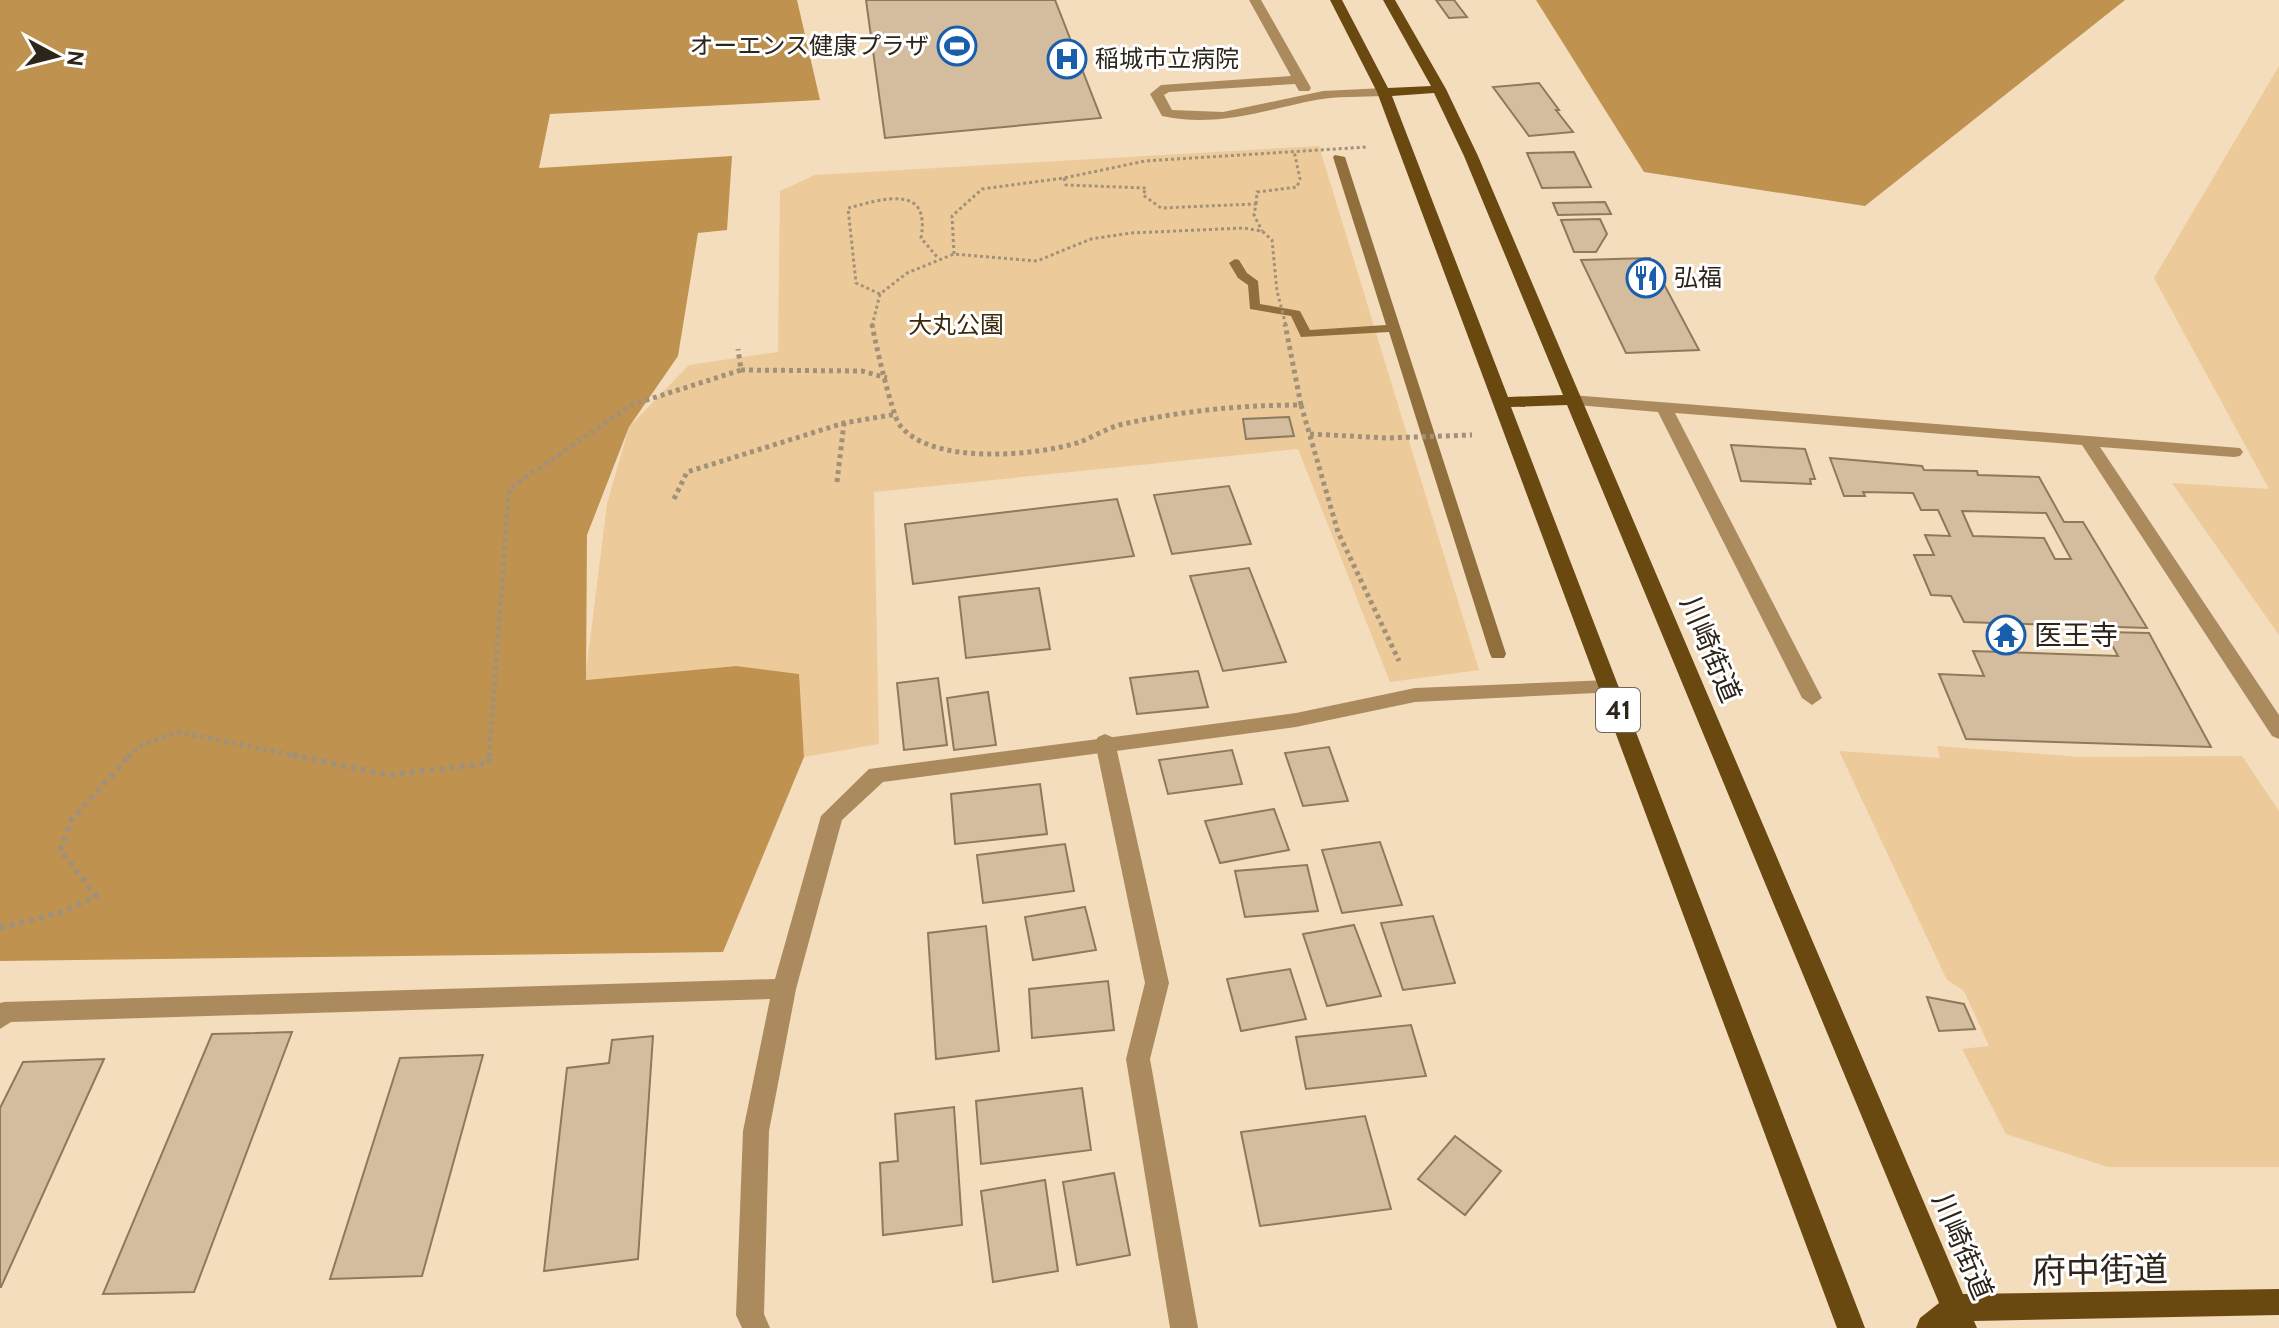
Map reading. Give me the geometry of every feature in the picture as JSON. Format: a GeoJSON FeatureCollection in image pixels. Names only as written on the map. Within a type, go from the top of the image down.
{"type":"FeatureCollection","features":[{"type":"Feature","properties":{"kind":"main road","name":"41"},"geometry":{"type":"LineString","coordinates":[[1336,0],[1384,92],[1851,1328]]}},
{"type":"Feature","properties":{"kind":"main road","name":"川崎街道"},"geometry":{"type":"LineString","coordinates":[[1389,0],[1439,89],[1958,1318]]}},
{"type":"Feature","properties":{"kind":"main road"},"geometry":{"type":"LineString","coordinates":[[1384,92],[1439,89]]}},
{"type":"Feature","properties":{"kind":"main road"},"geometry":{"type":"LineString","coordinates":[[1501,402],[1571,400]]}},
{"type":"Feature","properties":{"kind":"main road","name":"府中街道"},"geometry":{"type":"LineString","coordinates":[[1958,1318],[2279,1302]]}},
{"type":"Feature","properties":{"kind":"main road"},"geometry":{"type":"LineString","coordinates":[[1930,1328],[1958,1318]]}},
{"type":"Feature","properties":{"kind":"street"},"geometry":{"type":"LineString","coordinates":[[1255,0],[1297,80],[1317,96]]}},
{"type":"Feature","properties":{"kind":"street"},"geometry":{"type":"LineString","coordinates":[[1297,80],[1166,88],[1157,94],[1167,113],[1184,117],[1252,111],[1317,96],[1384,92]]}},
{"type":"Feature","properties":{"kind":"street"},"geometry":{"type":"LineString","coordinates":[[1571,400],[2234,452]]}},
{"type":"Feature","properties":{"kind":"street"},"geometry":{"type":"LineString","coordinates":[[1663,406],[1812,698]]}},
{"type":"Feature","properties":{"kind":"street"},"geometry":{"type":"LineString","coordinates":[[2087,440],[2279,731]]}},
{"type":"Feature","properties":{"kind":"street"},"geometry":{"type":"LineString","coordinates":[[756,1328],[750,1315],[756,1131],[784,989],[832,816],[877,775],[1105,742],[1296,720],[1415,695],[1609,687]]}},
{"type":"Feature","properties":{"kind":"street"},"geometry":{"type":"LineString","coordinates":[[1105,742],[1157,983],[1138,1059],[1184,1328]]}},
{"type":"Feature","properties":{"kind":"street"},"geometry":{"type":"LineString","coordinates":[[0,1019],[4,1012],[784,989]]}},
{"type":"Feature","properties":{"kind":"path"},"geometry":{"type":"LineString","coordinates":[[954,254],[952,216],[982,189],[1064,178],[1145,161],[1372,147]]}},
{"type":"Feature","properties":{"kind":"path"},"geometry":{"type":"LineString","coordinates":[[1294,151],[1300,179],[1297,187],[1257,192],[1254,215],[1262,231],[1272,240],[1277,291],[1294,358],[1301,405],[1338,532],[1415,695]]}},
{"type":"Feature","properties":{"kind":"path"},"geometry":{"type":"LineString","coordinates":[[1064,178],[1066,185],[1146,188],[1143,195],[1161,208],[1256,204]]}},
{"type":"Feature","properties":{"kind":"path"},"geometry":{"type":"LineString","coordinates":[[880,294],[856,283],[848,208],[874,202],[912,201],[924,208],[928,218],[921,238],[938,258]]}},
{"type":"Feature","properties":{"kind":"path"},"geometry":{"type":"LineString","coordinates":[[1262,231],[1243,228],[1186,233],[1131,233],[1091,239],[1037,261],[954,254],[907,273],[880,294],[872,326],[899,424],[927,445],[968,454],[1038,451],[1079,442],[1116,426],[1221,407],[1301,405]]}},
{"type":"Feature","properties":{"kind":"path"},"geometry":{"type":"LineString","coordinates":[[738,349],[741,370]]}},
{"type":"Feature","properties":{"kind":"path"},"geometry":{"type":"LineString","coordinates":[[0,928],[59,913],[96,896],[60,850],[72,819],[137,747],[178,732],[389,775],[489,763],[509,489],[631,405],[741,370],[862,371],[888,378]]}},
{"type":"Feature","properties":{"kind":"path"},"geometry":{"type":"LineString","coordinates":[[674,499],[687,472],[844,423],[897,414]]}},
{"type":"Feature","properties":{"kind":"path"},"geometry":{"type":"LineString","coordinates":[[837,482],[844,423]]}},
{"type":"Feature","properties":{"kind":"path"},"geometry":{"type":"LineString","coordinates":[[1310,433],[1387,438],[1473,434]]}},
{"type":"Feature","properties":{"kind":"green space"},"geometry":{"type":"Polygon","coordinates":[[[2279,66],[2279,635],[2172,483],[2269,489],[2154,278],[2279,66]]]}},
{"type":"Feature","properties":{"kind":"green space","name":"大丸公園"},"geometry":{"type":"Polygon","coordinates":[[[1319,146],[1479,670],[1390,682],[1298,449],[874,492],[879,744],[804,757],[798,674],[736,666],[585,680],[607,504],[629,427],[689,365],[778,352],[780,191],[815,175],[1319,146]]]}},
{"type":"Feature","properties":{"kind":"green space"},"geometry":{"type":"Polygon","coordinates":[[[1937,746],[2081,757],[2242,756],[2279,811],[2279,1167],[2108,1167],[2006,1134],[1962,1049],[1989,1046],[1964,991],[1947,980],[1839,751],[1940,758],[1937,746]]]}},
{"type":"Feature","properties":{"kind":"shaded area"},"geometry":{"type":"Polygon","coordinates":[[[0,0],[797,0],[820,100],[550,114],[539,168],[732,156],[727,230],[698,233],[678,356],[629,427],[587,535],[586,680],[736,666],[799,674],[804,757],[723,952],[0,961],[0,0]]]}},
{"type":"Feature","properties":{"kind":"shaded area"},"geometry":{"type":"Polygon","coordinates":[[[1536,0],[2125,0],[1865,206],[1644,172],[1536,0]]]}},
{"type":"Feature","properties":{"kind":"building"},"geometry":{"type":"Polygon","coordinates":[[[866,0],[1055,0],[1101,118],[885,138],[866,0]]]}},
{"type":"Feature","properties":{"kind":"building"},"geometry":{"type":"Polygon","coordinates":[[[1436,0],[1454,0],[1467,17],[1449,18],[1436,0]]]}},
{"type":"Feature","properties":{"kind":"building"},"geometry":{"type":"Polygon","coordinates":[[[1539,83],[1573,132],[1529,136],[1493,87],[1539,83]]]}},
{"type":"Feature","properties":{"kind":"building"},"geometry":{"type":"Polygon","coordinates":[[[1574,152],[1591,187],[1542,188],[1527,153],[1574,152]]]}},
{"type":"Feature","properties":{"kind":"building"},"geometry":{"type":"Polygon","coordinates":[[[1605,202],[1611,214],[1558,215],[1553,203],[1605,202]]]}},
{"type":"Feature","properties":{"kind":"building"},"geometry":{"type":"Polygon","coordinates":[[[1600,219],[1607,234],[1596,252],[1574,252],[1561,220],[1600,219]]]}},
{"type":"Feature","properties":{"kind":"building"},"geometry":{"type":"Polygon","coordinates":[[[1650,258],[1699,350],[1626,353],[1581,260],[1650,258]]]}},
{"type":"Feature","properties":{"kind":"building"},"geometry":{"type":"Polygon","coordinates":[[[1289,417],[1294,436],[1246,439],[1243,419],[1289,417]]]}},
{"type":"Feature","properties":{"kind":"building"},"geometry":{"type":"Polygon","coordinates":[[[1731,445],[1805,449],[1815,479],[1810,479],[1811,484],[1741,481],[1731,445]]]}},
{"type":"Feature","properties":{"kind":"building"},"geometry":{"type":"Polygon","coordinates":[[[1830,458],[1922,466],[1924,470],[1977,471],[1978,475],[2039,477],[2064,522],[2083,522],[2147,628],[1964,622],[1951,596],[1931,595],[1914,555],[1934,555],[1925,535],[1950,536],[1938,510],[1921,510],[1913,493],[1863,492],[1865,496],[1844,496],[1830,458]],[[1962,511],[1973,536],[2044,538],[2055,559],[2071,559],[2046,513],[1962,511]]]}},
{"type":"Feature","properties":{"kind":"building"},"geometry":{"type":"Polygon","coordinates":[[[1229,486],[1251,544],[1172,554],[1154,495],[1229,486]]]}},
{"type":"Feature","properties":{"kind":"building"},"geometry":{"type":"Polygon","coordinates":[[[1117,499],[1134,556],[913,584],[905,524],[1117,499]]]}},
{"type":"Feature","properties":{"kind":"building"},"geometry":{"type":"Polygon","coordinates":[[[1249,568],[1286,662],[1223,671],[1190,576],[1249,568]]]}},
{"type":"Feature","properties":{"kind":"building"},"geometry":{"type":"Polygon","coordinates":[[[1039,588],[1050,649],[966,658],[959,597],[1039,588]]]}},
{"type":"Feature","properties":{"kind":"building"},"geometry":{"type":"Polygon","coordinates":[[[2105,632],[2149,633],[2211,747],[1966,739],[1939,674],[1984,676],[1973,651],[2118,656],[2105,632]]]}},
{"type":"Feature","properties":{"kind":"building"},"geometry":{"type":"Polygon","coordinates":[[[1198,671],[1208,707],[1137,714],[1130,678],[1198,671]]]}},
{"type":"Feature","properties":{"kind":"building"},"geometry":{"type":"Polygon","coordinates":[[[938,678],[947,745],[904,750],[897,683],[938,678]]]}},
{"type":"Feature","properties":{"kind":"building"},"geometry":{"type":"Polygon","coordinates":[[[988,692],[996,745],[954,750],[947,698],[988,692]]]}},
{"type":"Feature","properties":{"kind":"building"},"geometry":{"type":"Polygon","coordinates":[[[1329,747],[1348,801],[1303,806],[1285,753],[1329,747]]]}},
{"type":"Feature","properties":{"kind":"building"},"geometry":{"type":"Polygon","coordinates":[[[1232,750],[1242,784],[1168,794],[1159,760],[1232,750]]]}},
{"type":"Feature","properties":{"kind":"building"},"geometry":{"type":"Polygon","coordinates":[[[1040,784],[1047,834],[955,844],[951,794],[1040,784]]]}},
{"type":"Feature","properties":{"kind":"building"},"geometry":{"type":"Polygon","coordinates":[[[1274,809],[1289,850],[1220,863],[1205,821],[1274,809]]]}},
{"type":"Feature","properties":{"kind":"building"},"geometry":{"type":"Polygon","coordinates":[[[1380,842],[1402,905],[1342,913],[1322,850],[1380,842]]]}},
{"type":"Feature","properties":{"kind":"building"},"geometry":{"type":"Polygon","coordinates":[[[1065,844],[1074,891],[983,903],[977,855],[1065,844]]]}},
{"type":"Feature","properties":{"kind":"building"},"geometry":{"type":"Polygon","coordinates":[[[1307,865],[1318,911],[1245,917],[1235,871],[1307,865]]]}},
{"type":"Feature","properties":{"kind":"building"},"geometry":{"type":"Polygon","coordinates":[[[1085,907],[1096,950],[1033,960],[1025,917],[1085,907]]]}},
{"type":"Feature","properties":{"kind":"building"},"geometry":{"type":"Polygon","coordinates":[[[1433,916],[1455,983],[1403,990],[1381,923],[1433,916]]]}},
{"type":"Feature","properties":{"kind":"building"},"geometry":{"type":"Polygon","coordinates":[[[1354,925],[1381,996],[1327,1006],[1303,934],[1354,925]]]}},
{"type":"Feature","properties":{"kind":"building"},"geometry":{"type":"Polygon","coordinates":[[[986,926],[999,1051],[936,1059],[928,933],[986,926]]]}},
{"type":"Feature","properties":{"kind":"building"},"geometry":{"type":"Polygon","coordinates":[[[1290,969],[1306,1019],[1241,1031],[1227,979],[1290,969]]]}},
{"type":"Feature","properties":{"kind":"building"},"geometry":{"type":"Polygon","coordinates":[[[1108,981],[1114,1030],[1032,1038],[1029,989],[1108,981]]]}},
{"type":"Feature","properties":{"kind":"building"},"geometry":{"type":"Polygon","coordinates":[[[1927,997],[1964,1004],[1975,1029],[1939,1031],[1927,997]]]}},
{"type":"Feature","properties":{"kind":"building"},"geometry":{"type":"Polygon","coordinates":[[[1411,1025],[1426,1076],[1306,1089],[1296,1037],[1411,1025]]]}},
{"type":"Feature","properties":{"kind":"building"},"geometry":{"type":"Polygon","coordinates":[[[292,1032],[194,1292],[103,1294],[212,1034],[292,1032]]]}},
{"type":"Feature","properties":{"kind":"building"},"geometry":{"type":"Polygon","coordinates":[[[653,1036],[638,1259],[544,1271],[567,1068],[609,1063],[612,1040],[653,1036]]]}},
{"type":"Feature","properties":{"kind":"building"},"geometry":{"type":"Polygon","coordinates":[[[483,1055],[422,1276],[330,1279],[400,1058],[483,1055]]]}},
{"type":"Feature","properties":{"kind":"building"},"geometry":{"type":"Polygon","coordinates":[[[104,1059],[0,1287],[0,1108],[23,1062],[104,1059]]]}},
{"type":"Feature","properties":{"kind":"building"},"geometry":{"type":"Polygon","coordinates":[[[1082,1088],[1091,1150],[981,1164],[976,1101],[1082,1088]]]}},
{"type":"Feature","properties":{"kind":"building"},"geometry":{"type":"Polygon","coordinates":[[[954,1107],[962,1225],[883,1235],[880,1163],[898,1161],[895,1114],[954,1107]]]}},
{"type":"Feature","properties":{"kind":"building"},"geometry":{"type":"Polygon","coordinates":[[[1365,1116],[1391,1209],[1260,1226],[1241,1132],[1365,1116]]]}},
{"type":"Feature","properties":{"kind":"building"},"geometry":{"type":"Polygon","coordinates":[[[1455,1136],[1501,1171],[1465,1215],[1418,1179],[1455,1136]]]}},
{"type":"Feature","properties":{"kind":"building"},"geometry":{"type":"Polygon","coordinates":[[[1114,1173],[1130,1255],[1077,1265],[1063,1182],[1114,1173]]]}},
{"type":"Feature","properties":{"kind":"building"},"geometry":{"type":"Polygon","coordinates":[[[1045,1180],[1058,1271],[993,1282],[981,1191],[1045,1180]]]}},
{"type":"Feature","properties":{"kind":"waterway"},"geometry":{"type":"LineString","coordinates":[[1339,157],[1498,654]]}},
{"type":"Feature","properties":{"kind":"waterway"},"geometry":{"type":"LineString","coordinates":[[1235,263],[1242,275],[1254,284],[1254,306],[1295,313],[1306,334],[1391,328]]}},
{"type":"Feature","properties":{"kind":"place","name":"オーエンス健康プラザ"},"geometry":{"type":"Point","coordinates":[957,46]}},
{"type":"Feature","properties":{"kind":"place","name":"稲城市立病院"},"geometry":{"type":"Point","coordinates":[1067,59]}},
{"type":"Feature","properties":{"kind":"place","name":"弘福"},"geometry":{"type":"Point","coordinates":[1646,278]}},
{"type":"Feature","properties":{"kind":"place","name":"医王寺"},"geometry":{"type":"Point","coordinates":[2006,635]}}]}
